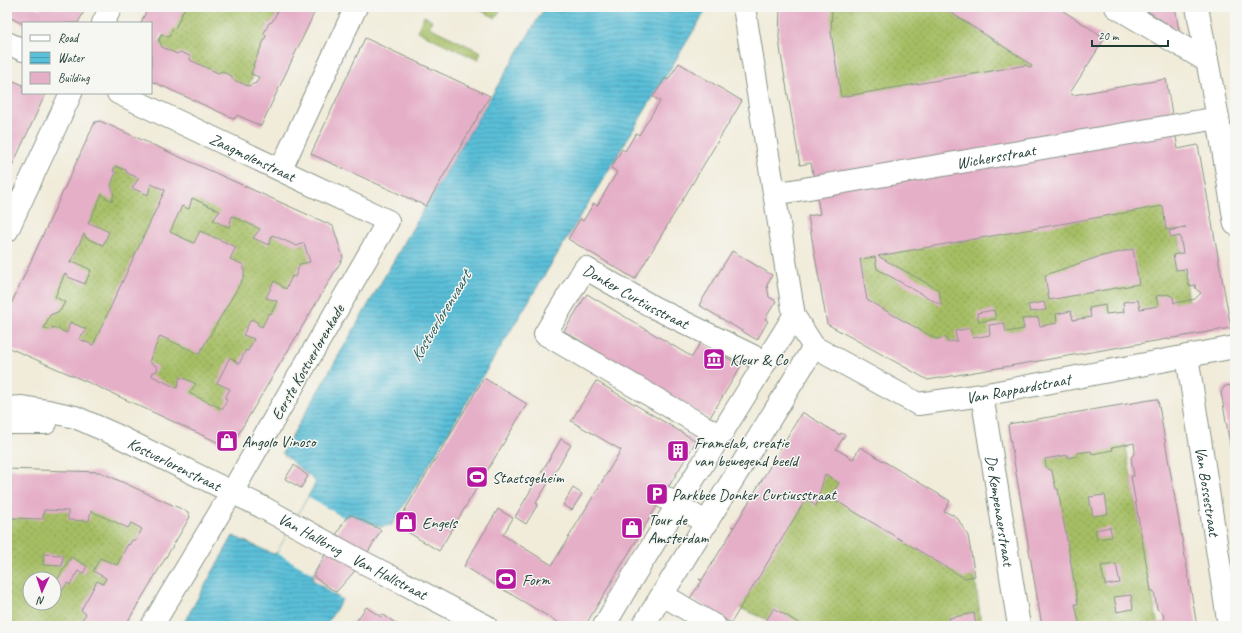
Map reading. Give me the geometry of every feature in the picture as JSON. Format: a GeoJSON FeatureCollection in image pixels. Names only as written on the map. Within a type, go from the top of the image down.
{"type":"FeatureCollection","features":[{"type":"Feature","properties":{"kind":"street"},"geometry":{"type":"LineString","coordinates":[[103,22],[110,7]]}},
{"type":"Feature","properties":{"kind":"street"},"geometry":{"type":"LineString","coordinates":[[281,169],[356,7]]}},
{"type":"Feature","properties":{"kind":"street"},"geometry":{"type":"LineString","coordinates":[[643,626],[814,348],[794,316],[744,7]]}},
{"type":"Feature","properties":{"kind":"street"},"geometry":{"type":"LineString","coordinates":[[1116,7],[1206,61]]}},
{"type":"Feature","properties":{"kind":"street"},"geometry":{"type":"LineString","coordinates":[[1197,7],[1218,118],[1235,224]]}},
{"type":"Feature","properties":{"kind":"street"},"geometry":{"type":"LineString","coordinates":[[7,43],[22,50]]}},
{"type":"Feature","properties":{"kind":"street"},"geometry":{"type":"LineString","coordinates":[[7,231],[71,94]]}},
{"type":"Feature","properties":{"kind":"street","name":"Zaagmolenstraat"},"geometry":{"type":"LineString","coordinates":[[120,94],[388,221]]}},
{"type":"Feature","properties":{"kind":"street","name":"Wichersstraat"},"geometry":{"type":"LineString","coordinates":[[774,194],[1218,118]]}},
{"type":"Feature","properties":{"kind":"street","name":"Eerste Kostverlorenkade"},"geometry":{"type":"LineString","coordinates":[[152,626],[232,492],[388,221]]}},
{"type":"Feature","properties":{"kind":"street","name":"Donker Curtiusstraat"},"geometry":{"type":"LineString","coordinates":[[720,436],[545,334],[585,268],[653,307],[765,362]]}},
{"type":"Feature","properties":{"kind":"street"},"geometry":{"type":"LineString","coordinates":[[604,626],[670,501],[720,436],[794,316]]}},
{"type":"Feature","properties":{"kind":"street","name":"Van Rappardstraat"},"geometry":{"type":"LineString","coordinates":[[814,348],[918,404],[982,395],[1235,347]]}},
{"type":"Feature","properties":{"kind":"street","name":"Van Bossestraat"},"geometry":{"type":"LineString","coordinates":[[1187,356],[1229,626]]}},
{"type":"Feature","properties":{"kind":"street","name":"De Kempenaerstraat"},"geometry":{"type":"LineString","coordinates":[[982,395],[1019,626]]}},
{"type":"Feature","properties":{"kind":"street","name":"Kostverlorenstraat"},"geometry":{"type":"LineString","coordinates":[[7,408],[22,407],[74,417],[116,435],[232,492]]}},
{"type":"Feature","properties":{"kind":"street","name":"Kostverlorenstraat"},"geometry":{"type":"LineString","coordinates":[[7,423],[61,423],[116,435]]}},
{"type":"Feature","properties":{"kind":"street","name":"Van Hallbrug"},"geometry":{"type":"LineString","coordinates":[[232,492],[359,560]]}},
{"type":"Feature","properties":{"kind":"street"},"geometry":{"type":"LineString","coordinates":[[670,501],[706,523]]}},
{"type":"Feature","properties":{"kind":"street","name":"Van Hallstraat"},"geometry":{"type":"LineString","coordinates":[[359,560],[460,626]]}},
{"type":"Feature","properties":{"kind":"street","name":"Van Hallstraat"},"geometry":{"type":"LineString","coordinates":[[359,560],[486,626]]}},
{"type":"Feature","properties":{"kind":"street"},"geometry":{"type":"LineString","coordinates":[[663,595],[715,626]]}},
{"type":"Feature","properties":{"kind":"green space"},"geometry":{"type":"Polygon","coordinates":[[[177,7],[286,7],[242,99],[152,62],[177,7]]]}},
{"type":"Feature","properties":{"kind":"green space"},"geometry":{"type":"Polygon","coordinates":[[[474,7],[494,7],[500,10],[496,18],[474,7]]]}},
{"type":"Feature","properties":{"kind":"green space"},"geometry":{"type":"Polygon","coordinates":[[[829,7],[972,7],[1056,59],[1044,87],[836,119],[829,7]]]}},
{"type":"Feature","properties":{"kind":"green space"},"geometry":{"type":"Polygon","coordinates":[[[424,16],[432,20],[429,27],[481,52],[478,60],[417,31],[424,16]]]}},
{"type":"Feature","properties":{"kind":"green space"},"geometry":{"type":"Polygon","coordinates":[[[115,157],[317,250],[225,422],[27,338],[115,157]]]}},
{"type":"Feature","properties":{"kind":"green space"},"geometry":{"type":"Polygon","coordinates":[[[1173,197],[1190,307],[940,355],[861,313],[853,256],[1173,197]]]}},
{"type":"Feature","properties":{"kind":"green space"},"geometry":{"type":"Polygon","coordinates":[[[1124,437],[1158,626],[1071,626],[1037,451],[1124,437]]]}},
{"type":"Feature","properties":{"kind":"green space"},"geometry":{"type":"Polygon","coordinates":[[[820,466],[975,573],[981,626],[782,626],[726,602],[820,466]]]}},
{"type":"Feature","properties":{"kind":"green space"},"geometry":{"type":"Polygon","coordinates":[[[7,497],[103,500],[160,535],[99,626],[7,626],[7,497]]]}},
{"type":"Feature","properties":{"kind":"water","name":"Kostverlorenvaart"},"geometry":{"type":"Polygon","coordinates":[[[545,7],[708,7],[392,525],[381,527],[348,515],[313,574],[313,580],[342,600],[325,626],[182,626],[233,536],[273,554],[277,553],[316,482],[282,453],[433,193],[545,7]]]}},
{"type":"Feature","properties":{"kind":"pier"},"geometry":{"type":"Polygon","coordinates":[[[308,497],[346,519],[313,574],[277,553],[308,497]]]}},
{"type":"Feature","properties":{"kind":"building"},"geometry":{"type":"Polygon","coordinates":[[[7,7],[35,7],[40,9],[41,7],[86,7],[78,22],[22,22],[22,24],[7,16],[7,7]]]}},
{"type":"Feature","properties":{"kind":"building"},"geometry":{"type":"Polygon","coordinates":[[[148,7],[185,7],[175,29],[173,28],[169,37],[161,34],[159,40],[162,47],[177,54],[180,52],[190,56],[190,60],[218,73],[221,71],[232,76],[232,79],[248,86],[256,83],[259,77],[251,74],[253,65],[266,36],[264,33],[280,7],[317,7],[261,126],[237,115],[235,119],[152,81],[152,22],[141,22],[148,7]]]}},
{"type":"Feature","properties":{"kind":"building"},"geometry":{"type":"Polygon","coordinates":[[[780,7],[832,7],[831,32],[841,97],[1026,65],[1031,68],[1032,66],[1023,59],[942,7],[1057,7],[1105,38],[1070,93],[1073,95],[1166,79],[1178,149],[1198,145],[1231,328],[928,380],[827,324],[808,216],[820,214],[811,163],[800,165],[779,37],[780,7]],[[1163,206],[878,256],[939,290],[941,305],[877,269],[875,257],[860,259],[867,300],[936,339],[946,337],[947,342],[957,341],[955,331],[971,328],[973,338],[990,335],[989,325],[1004,323],[1006,332],[1024,329],[1022,319],[1038,317],[1040,326],[1057,323],[1056,314],[1071,311],[1073,320],[1091,317],[1089,308],[1105,305],[1106,314],[1124,312],[1123,302],[1138,300],[1140,309],[1158,306],[1156,296],[1168,294],[1173,297],[1174,303],[1195,299],[1201,293],[1196,289],[1195,285],[1189,286],[1186,269],[1176,270],[1173,255],[1183,253],[1180,236],[1171,238],[1169,231],[1186,227],[1166,230],[1163,206]]]}},
{"type":"Feature","properties":{"kind":"building"},"geometry":{"type":"Polygon","coordinates":[[[1141,7],[1175,7],[1179,31],[1169,25],[1141,7]]]}},
{"type":"Feature","properties":{"kind":"building"},"geometry":{"type":"Polygon","coordinates":[[[365,38],[490,96],[426,206],[311,154],[365,38]]]}},
{"type":"Feature","properties":{"kind":"building"},"geometry":{"type":"Polygon","coordinates":[[[679,63],[742,101],[635,279],[568,239],[580,219],[583,221],[594,203],[597,206],[617,172],[611,168],[622,149],[625,151],[636,133],[639,135],[660,101],[653,97],[665,78],[668,80],[679,63]]]}},
{"type":"Feature","properties":{"kind":"building"},"geometry":{"type":"Polygon","coordinates":[[[7,78],[22,85],[22,94],[45,95],[7,177],[7,78]]]}},
{"type":"Feature","properties":{"kind":"building"},"geometry":{"type":"Polygon","coordinates":[[[100,121],[333,226],[343,258],[230,448],[92,384],[7,347],[7,313],[95,122],[100,121]],[[115,166],[113,171],[116,172],[111,185],[114,195],[112,201],[102,194],[88,224],[92,224],[109,232],[103,245],[86,238],[84,234],[70,263],[75,262],[91,270],[85,284],[68,277],[65,273],[55,297],[65,302],[60,311],[50,315],[44,328],[52,330],[53,327],[67,333],[70,322],[86,329],[84,334],[81,335],[79,339],[93,345],[165,190],[151,184],[148,195],[132,188],[139,178],[127,173],[126,170],[115,166]],[[192,198],[189,209],[182,206],[170,232],[194,243],[200,231],[236,247],[230,259],[244,265],[244,277],[199,354],[160,336],[149,362],[158,367],[156,372],[153,372],[152,376],[177,388],[180,377],[188,380],[196,384],[189,393],[223,409],[227,399],[225,398],[230,389],[217,383],[230,357],[239,364],[246,350],[248,351],[254,339],[243,335],[251,319],[262,327],[269,313],[271,314],[277,301],[266,298],[274,281],[286,289],[292,276],[295,277],[300,264],[310,262],[304,243],[297,246],[272,235],[269,245],[253,238],[260,229],[232,216],[229,227],[221,224],[213,220],[220,211],[192,198]]]}},
{"type":"Feature","properties":{"kind":"building"},"geometry":{"type":"Polygon","coordinates":[[[1133,249],[1139,284],[1049,300],[1045,275],[1098,257],[1133,249]]]}},
{"type":"Feature","properties":{"kind":"building"},"geometry":{"type":"Polygon","coordinates":[[[732,251],[772,275],[767,285],[769,297],[776,301],[765,319],[768,321],[757,340],[699,305],[732,251]]]}},
{"type":"Feature","properties":{"kind":"building"},"geometry":{"type":"Polygon","coordinates":[[[587,294],[692,357],[701,342],[741,366],[709,419],[564,331],[587,294]]]}},
{"type":"Feature","properties":{"kind":"building"},"geometry":{"type":"Polygon","coordinates":[[[1044,302],[1046,310],[1030,312],[1028,305],[1044,302]]]}},
{"type":"Feature","properties":{"kind":"building"},"geometry":{"type":"Polygon","coordinates":[[[994,310],[996,319],[979,322],[977,313],[994,310]]]}},
{"type":"Feature","properties":{"kind":"building"},"geometry":{"type":"Polygon","coordinates":[[[484,378],[527,404],[439,551],[396,525],[484,378]]]}},
{"type":"Feature","properties":{"kind":"building"},"geometry":{"type":"Polygon","coordinates":[[[596,381],[696,441],[585,626],[564,626],[464,566],[498,509],[513,518],[503,535],[552,565],[621,450],[571,421],[596,381]]]}},
{"type":"Feature","properties":{"kind":"building"},"geometry":{"type":"Polygon","coordinates":[[[1235,385],[1234,468],[1221,392],[1225,386],[1235,385]]]}},
{"type":"Feature","properties":{"kind":"building"},"geometry":{"type":"Polygon","coordinates":[[[1156,399],[1158,400],[1197,626],[1144,626],[1164,621],[1163,613],[1157,609],[1154,591],[1151,591],[1131,476],[1134,476],[1131,458],[1135,452],[1134,443],[1112,447],[1113,450],[1092,454],[1091,451],[1077,453],[1077,456],[1068,458],[1068,455],[1045,459],[1046,467],[1052,471],[1056,489],[1058,489],[1078,604],[1075,604],[1079,622],[1076,626],[1042,626],[1008,426],[1009,424],[1156,399]]]}},
{"type":"Feature","properties":{"kind":"building"},"geometry":{"type":"Polygon","coordinates":[[[802,412],[840,435],[841,433],[845,435],[836,449],[853,459],[860,447],[950,501],[944,511],[952,514],[958,519],[968,536],[975,576],[964,578],[830,497],[839,483],[825,474],[816,506],[806,499],[731,623],[690,598],[702,581],[699,579],[702,580],[734,528],[731,526],[734,527],[802,412]]]}},
{"type":"Feature","properties":{"kind":"building"},"geometry":{"type":"Polygon","coordinates":[[[561,439],[571,445],[536,503],[538,504],[526,524],[515,517],[561,439]]]}},
{"type":"Feature","properties":{"kind":"building"},"geometry":{"type":"Polygon","coordinates":[[[294,465],[308,476],[301,488],[285,479],[294,465]]]}},
{"type":"Feature","properties":{"kind":"building"},"geometry":{"type":"Polygon","coordinates":[[[7,469],[100,472],[188,512],[190,517],[125,626],[78,626],[86,614],[81,610],[97,581],[103,584],[106,578],[93,571],[100,558],[117,565],[128,544],[129,545],[132,540],[136,540],[142,529],[131,523],[128,528],[91,511],[89,521],[68,520],[68,511],[44,510],[43,519],[7,518],[7,469]]]}},
{"type":"Feature","properties":{"kind":"building"},"geometry":{"type":"Polygon","coordinates":[[[573,488],[582,494],[572,510],[563,505],[573,488]]]}},
{"type":"Feature","properties":{"kind":"building"},"geometry":{"type":"Polygon","coordinates":[[[1105,495],[1108,514],[1093,516],[1089,497],[1105,495]]]}},
{"type":"Feature","properties":{"kind":"building"},"geometry":{"type":"Polygon","coordinates":[[[352,515],[381,530],[361,564],[336,592],[314,577],[314,574],[346,518],[352,515]]]}},
{"type":"Feature","properties":{"kind":"building"},"geometry":{"type":"Polygon","coordinates":[[[1110,527],[1112,537],[1097,539],[1095,530],[1110,527]]]}},
{"type":"Feature","properties":{"kind":"building"},"geometry":{"type":"Polygon","coordinates":[[[43,554],[63,555],[62,566],[43,565],[43,554]]]}},
{"type":"Feature","properties":{"kind":"building"},"geometry":{"type":"Polygon","coordinates":[[[71,557],[87,566],[83,574],[78,571],[70,585],[67,583],[62,591],[62,572],[71,557]]]}},
{"type":"Feature","properties":{"kind":"building"},"geometry":{"type":"Polygon","coordinates":[[[1116,564],[1120,583],[1105,585],[1101,566],[1116,564]]]}},
{"type":"Feature","properties":{"kind":"building"},"geometry":{"type":"Polygon","coordinates":[[[1131,595],[1133,609],[1117,612],[1114,597],[1131,595]]]}},
{"type":"Feature","properties":{"kind":"building"},"geometry":{"type":"Polygon","coordinates":[[[366,607],[381,617],[382,614],[400,626],[350,626],[353,621],[356,622],[366,607]]]}},
{"type":"Feature","properties":{"kind":"building"},"geometry":{"type":"Polygon","coordinates":[[[774,608],[800,624],[804,626],[763,626],[774,608]]]}},
{"type":"Feature","properties":{"kind":"building"},"geometry":{"type":"Polygon","coordinates":[[[974,613],[976,626],[950,626],[949,618],[974,613]]]}},
{"type":"Feature","properties":{"kind":"building"},"geometry":{"type":"Polygon","coordinates":[[[1141,622],[1142,626],[1132,626],[1132,624],[1141,622]]]}},
{"type":"Feature","properties":{"kind":"place","name":"Kleur & Co"},"geometry":{"type":"Point","coordinates":[714,359]}},
{"type":"Feature","properties":{"kind":"place","name":"Angolo Vinoso"},"geometry":{"type":"Point","coordinates":[227,441]}},
{"type":"Feature","properties":{"kind":"place","name":"Framelab, creatie van bewegend beeld"},"geometry":{"type":"Point","coordinates":[678,451]}},
{"type":"Feature","properties":{"kind":"place","name":"Staetsgeheim"},"geometry":{"type":"Point","coordinates":[477,477]}},
{"type":"Feature","properties":{"kind":"place","name":"Parkbee Donker Curtiusstraat"},"geometry":{"type":"Point","coordinates":[657,494]}},
{"type":"Feature","properties":{"kind":"place","name":"Engels"},"geometry":{"type":"Point","coordinates":[406,522]}},
{"type":"Feature","properties":{"kind":"place","name":"Tour de Amsterdam"},"geometry":{"type":"Point","coordinates":[632,528]}},
{"type":"Feature","properties":{"kind":"place","name":"Form"},"geometry":{"type":"Point","coordinates":[506,579]}}]}
